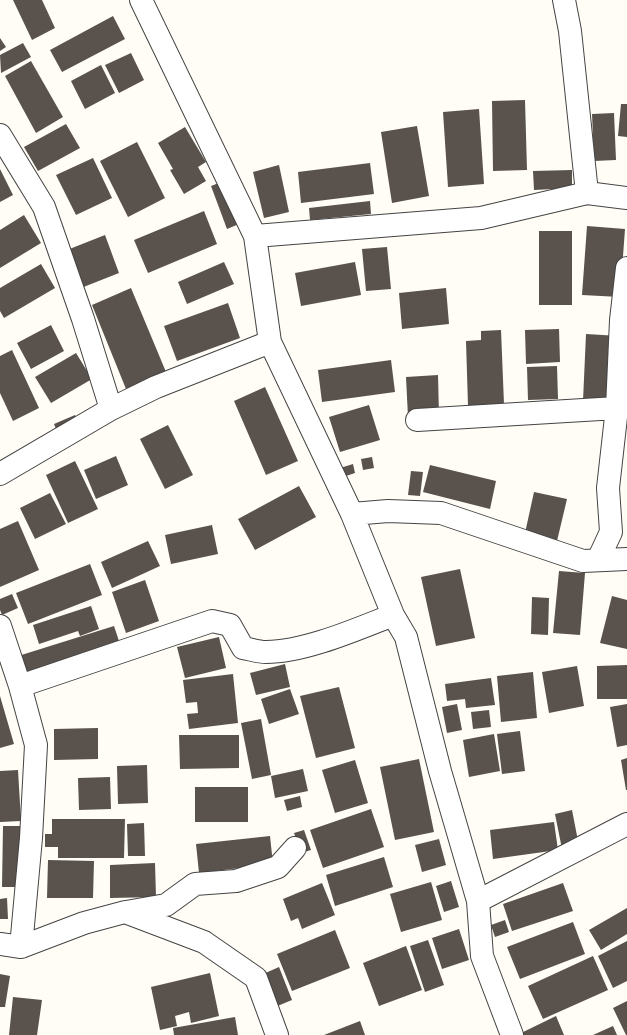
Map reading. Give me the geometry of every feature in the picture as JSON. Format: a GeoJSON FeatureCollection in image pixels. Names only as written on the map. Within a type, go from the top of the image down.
{"type":"FeatureCollection","features":[{"type":"Feature","properties":{"kind":"street"},"geometry":{"type":"LineString","coordinates":[[141,0],[255,236],[270,342],[352,514],[394,615],[406,637],[440,771],[478,901],[482,956],[512,1035]]}},
{"type":"Feature","properties":{"kind":"street"},"geometry":{"type":"LineString","coordinates":[[564,0],[570,31],[587,193]]}},
{"type":"Feature","properties":{"kind":"street"},"geometry":{"type":"LineString","coordinates":[[0,135],[44,207],[83,319],[111,409]]}},
{"type":"Feature","properties":{"kind":"street"},"geometry":{"type":"LineString","coordinates":[[255,236],[481,218],[587,193],[627,198]]}},
{"type":"Feature","properties":{"kind":"street"},"geometry":{"type":"LineString","coordinates":[[598,560],[611,532],[608,488],[617,408],[621,320],[627,268]]}},
{"type":"Feature","properties":{"kind":"street"},"geometry":{"type":"LineString","coordinates":[[0,474],[111,409],[156,387],[270,342]]}},
{"type":"Feature","properties":{"kind":"street"},"geometry":{"type":"LineString","coordinates":[[417,420],[617,408]]}},
{"type":"Feature","properties":{"kind":"street"},"geometry":{"type":"LineString","coordinates":[[352,514],[388,511],[441,513],[583,561],[627,559]]}},
{"type":"Feature","properties":{"kind":"street"},"geometry":{"type":"LineString","coordinates":[[20,686],[212,621],[230,625],[243,648],[264,652],[281,651],[330,639],[394,615]]}},
{"type":"Feature","properties":{"kind":"street"},"geometry":{"type":"LineString","coordinates":[[0,626],[20,686],[36,745],[31,838],[10,946],[125,912],[166,905],[195,884],[236,881],[278,867],[295,848]]}},
{"type":"Feature","properties":{"kind":"street"},"geometry":{"type":"LineString","coordinates":[[478,901],[627,824]]}},
{"type":"Feature","properties":{"kind":"street"},"geometry":{"type":"LineString","coordinates":[[125,912],[204,942],[256,978],[278,1035]]}},
{"type":"Feature","properties":{"kind":"building"},"geometry":{"type":"Polygon","coordinates":[[[13,0],[42,0],[55,28],[32,40],[13,0]]]}},
{"type":"Feature","properties":{"kind":"building"},"geometry":{"type":"Polygon","coordinates":[[[113,16],[125,39],[62,72],[50,50],[113,16]]]}},
{"type":"Feature","properties":{"kind":"building"},"geometry":{"type":"Polygon","coordinates":[[[0,38],[6,47],[0,51],[0,38]]]}},
{"type":"Feature","properties":{"kind":"building"},"geometry":{"type":"Polygon","coordinates":[[[23,43],[31,57],[1,73],[0,55],[23,43]]]}},
{"type":"Feature","properties":{"kind":"building"},"geometry":{"type":"Polygon","coordinates":[[[131,53],[144,80],[119,93],[105,65],[131,53]]]}},
{"type":"Feature","properties":{"kind":"building"},"geometry":{"type":"Polygon","coordinates":[[[31,61],[63,117],[36,133],[5,76],[31,61]]]}},
{"type":"Feature","properties":{"kind":"building"},"geometry":{"type":"Polygon","coordinates":[[[101,65],[115,93],[85,109],[71,81],[101,65]]]}},
{"type":"Feature","properties":{"kind":"building"},"geometry":{"type":"Polygon","coordinates":[[[525,100],[527,170],[493,171],[492,101],[525,100]]]}},
{"type":"Feature","properties":{"kind":"building"},"geometry":{"type":"Polygon","coordinates":[[[621,104],[627,104],[627,137],[618,136],[621,104]]]}},
{"type":"Feature","properties":{"kind":"building"},"geometry":{"type":"Polygon","coordinates":[[[479,109],[484,184],[448,187],[443,112],[479,109]]]}},
{"type":"Feature","properties":{"kind":"building"},"geometry":{"type":"Polygon","coordinates":[[[614,113],[616,160],[594,161],[592,114],[614,113]]]}},
{"type":"Feature","properties":{"kind":"building"},"geometry":{"type":"Polygon","coordinates":[[[66,124],[80,148],[38,171],[24,147],[66,124]]]}},
{"type":"Feature","properties":{"kind":"building"},"geometry":{"type":"Polygon","coordinates":[[[417,126],[429,196],[392,203],[381,132],[417,126]]]}},
{"type":"Feature","properties":{"kind":"building"},"geometry":{"type":"Polygon","coordinates":[[[185,127],[206,162],[198,167],[206,181],[184,194],[170,170],[173,169],[158,143],[185,127]]]}},
{"type":"Feature","properties":{"kind":"building"},"geometry":{"type":"Polygon","coordinates":[[[137,142],[165,198],[128,217],[100,161],[137,142]]]}},
{"type":"Feature","properties":{"kind":"building"},"geometry":{"type":"Polygon","coordinates":[[[93,158],[112,198],[76,215],[56,175],[93,158]]]}},
{"type":"Feature","properties":{"kind":"building"},"geometry":{"type":"Polygon","coordinates":[[[370,163],[374,194],[301,203],[298,172],[370,163]]]}},
{"type":"Feature","properties":{"kind":"building"},"geometry":{"type":"Polygon","coordinates":[[[279,165],[289,212],[264,218],[253,172],[279,165]]]}},
{"type":"Feature","properties":{"kind":"building"},"geometry":{"type":"Polygon","coordinates":[[[0,169],[13,195],[0,202],[0,169]]]}},
{"type":"Feature","properties":{"kind":"building"},"geometry":{"type":"Polygon","coordinates":[[[572,170],[572,188],[534,190],[533,171],[572,170]]]}},
{"type":"Feature","properties":{"kind":"building"},"geometry":{"type":"Polygon","coordinates":[[[224,181],[239,224],[227,229],[211,186],[224,181]]]}},
{"type":"Feature","properties":{"kind":"building"},"geometry":{"type":"Polygon","coordinates":[[[370,201],[371,214],[310,220],[309,208],[370,201]]]}},
{"type":"Feature","properties":{"kind":"building"},"geometry":{"type":"Polygon","coordinates":[[[204,211],[217,244],[148,273],[134,240],[204,211]]]}},
{"type":"Feature","properties":{"kind":"building"},"geometry":{"type":"Polygon","coordinates":[[[24,215],[41,243],[0,268],[0,230],[24,215]]]}},
{"type":"Feature","properties":{"kind":"building"},"geometry":{"type":"Polygon","coordinates":[[[587,226],[625,229],[620,297],[582,295],[587,226]]]}},
{"type":"Feature","properties":{"kind":"building"},"geometry":{"type":"Polygon","coordinates":[[[539,231],[572,231],[572,305],[539,305],[539,231]]]}},
{"type":"Feature","properties":{"kind":"building"},"geometry":{"type":"Polygon","coordinates":[[[105,235],[119,273],[81,288],[67,250],[105,235]]]}},
{"type":"Feature","properties":{"kind":"building"},"geometry":{"type":"Polygon","coordinates":[[[387,247],[391,289],[366,291],[362,249],[387,247]]]}},
{"type":"Feature","properties":{"kind":"building"},"geometry":{"type":"Polygon","coordinates":[[[224,262],[234,284],[187,304],[178,282],[224,262]]]}},
{"type":"Feature","properties":{"kind":"building"},"geometry":{"type":"Polygon","coordinates":[[[355,262],[361,295],[301,306],[295,273],[355,262]]]}},
{"type":"Feature","properties":{"kind":"building"},"geometry":{"type":"Polygon","coordinates":[[[41,264],[55,288],[4,318],[0,311],[0,288],[41,264]]]}},
{"type":"Feature","properties":{"kind":"building"},"geometry":{"type":"Polygon","coordinates":[[[131,288],[166,372],[126,389],[92,305],[131,288]]]}},
{"type":"Feature","properties":{"kind":"building"},"geometry":{"type":"Polygon","coordinates":[[[446,288],[449,324],[402,329],[399,293],[446,288]]]}},
{"type":"Feature","properties":{"kind":"building"},"geometry":{"type":"Polygon","coordinates":[[[228,303],[240,338],[177,361],[164,326],[228,303]]]}},
{"type":"Feature","properties":{"kind":"building"},"geometry":{"type":"Polygon","coordinates":[[[51,325],[64,351],[31,369],[17,343],[51,325]]]}},
{"type":"Feature","properties":{"kind":"building"},"geometry":{"type":"Polygon","coordinates":[[[559,329],[560,362],[526,364],[525,330],[559,329]]]}},
{"type":"Feature","properties":{"kind":"building"},"geometry":{"type":"Polygon","coordinates":[[[501,330],[504,404],[468,406],[466,341],[481,340],[481,331],[501,330]]]}},
{"type":"Feature","properties":{"kind":"building"},"geometry":{"type":"Polygon","coordinates":[[[586,334],[619,336],[616,402],[583,401],[586,334]]]}},
{"type":"Feature","properties":{"kind":"building"},"geometry":{"type":"Polygon","coordinates":[[[12,350],[39,408],[13,421],[0,393],[0,356],[12,350]]]}},
{"type":"Feature","properties":{"kind":"building"},"geometry":{"type":"Polygon","coordinates":[[[76,353],[92,379],[51,403],[35,377],[76,353]]]}},
{"type":"Feature","properties":{"kind":"building"},"geometry":{"type":"Polygon","coordinates":[[[391,360],[395,392],[322,402],[318,370],[391,360]]]}},
{"type":"Feature","properties":{"kind":"building"},"geometry":{"type":"Polygon","coordinates":[[[557,366],[558,399],[528,400],[527,367],[557,366]]]}},
{"type":"Feature","properties":{"kind":"building"},"geometry":{"type":"Polygon","coordinates":[[[438,375],[439,415],[408,417],[406,377],[438,375]]]}},
{"type":"Feature","properties":{"kind":"building"},"geometry":{"type":"Polygon","coordinates":[[[265,387],[298,461],[266,475],[234,401],[265,387]]]}},
{"type":"Feature","properties":{"kind":"building"},"geometry":{"type":"Polygon","coordinates":[[[369,405],[380,440],[340,452],[329,417],[369,405]]]}},
{"type":"Feature","properties":{"kind":"building"},"geometry":{"type":"Polygon","coordinates":[[[75,415],[80,425],[58,434],[54,424],[75,415]]]}},
{"type":"Feature","properties":{"kind":"building"},"geometry":{"type":"Polygon","coordinates":[[[168,425],[193,475],[165,489],[140,439],[168,425]]]}},
{"type":"Feature","properties":{"kind":"building"},"geometry":{"type":"Polygon","coordinates":[[[116,456],[128,485],[96,499],[84,470],[116,456]]]}},
{"type":"Feature","properties":{"kind":"building"},"geometry":{"type":"Polygon","coordinates":[[[372,457],[374,468],[363,470],[361,459],[372,457]]]}},
{"type":"Feature","properties":{"kind":"building"},"geometry":{"type":"Polygon","coordinates":[[[75,461],[98,509],[68,523],[46,475],[75,461]]]}},
{"type":"Feature","properties":{"kind":"building"},"geometry":{"type":"Polygon","coordinates":[[[353,464],[355,473],[340,478],[337,469],[353,464]]]}},
{"type":"Feature","properties":{"kind":"building"},"geometry":{"type":"Polygon","coordinates":[[[430,465],[496,481],[490,509],[423,492],[430,465]]]}},
{"type":"Feature","properties":{"kind":"building"},"geometry":{"type":"Polygon","coordinates":[[[411,471],[423,472],[420,496],[408,495],[411,471]]]}},
{"type":"Feature","properties":{"kind":"building"},"geometry":{"type":"Polygon","coordinates":[[[299,486],[316,517],[255,550],[238,519],[299,486]]]}},
{"type":"Feature","properties":{"kind":"building"},"geometry":{"type":"Polygon","coordinates":[[[534,492],[567,499],[557,541],[525,533],[534,492]]]}},
{"type":"Feature","properties":{"kind":"building"},"geometry":{"type":"Polygon","coordinates":[[[50,493],[66,524],[35,539],[20,508],[50,493]]]}},
{"type":"Feature","properties":{"kind":"building"},"geometry":{"type":"Polygon","coordinates":[[[18,521],[39,570],[0,587],[0,529],[18,521]]]}},
{"type":"Feature","properties":{"kind":"building"},"geometry":{"type":"Polygon","coordinates":[[[212,525],[218,554],[171,564],[165,535],[212,525]]]}},
{"type":"Feature","properties":{"kind":"building"},"geometry":{"type":"Polygon","coordinates":[[[148,541],[160,566],[112,588],[101,562],[148,541]]]}},
{"type":"Feature","properties":{"kind":"building"},"geometry":{"type":"Polygon","coordinates":[[[90,564],[102,595],[28,624],[16,593],[90,564]]]}},
{"type":"Feature","properties":{"kind":"building"},"geometry":{"type":"Polygon","coordinates":[[[460,569],[475,638],[436,646],[421,577],[460,569]]]}},
{"type":"Feature","properties":{"kind":"building"},"geometry":{"type":"Polygon","coordinates":[[[559,571],[585,573],[580,635],[553,633],[559,571]]]}},
{"type":"Feature","properties":{"kind":"building"},"geometry":{"type":"Polygon","coordinates":[[[145,580],[159,621],[126,633],[112,592],[145,580]]]}},
{"type":"Feature","properties":{"kind":"building"},"geometry":{"type":"Polygon","coordinates":[[[12,594],[18,608],[2,615],[0,599],[12,594]]]}},
{"type":"Feature","properties":{"kind":"building"},"geometry":{"type":"Polygon","coordinates":[[[612,596],[627,600],[627,649],[600,643],[612,596]]]}},
{"type":"Feature","properties":{"kind":"building"},"geometry":{"type":"Polygon","coordinates":[[[532,597],[549,598],[548,635],[531,634],[532,597]]]}},
{"type":"Feature","properties":{"kind":"building"},"geometry":{"type":"Polygon","coordinates":[[[91,606],[99,629],[80,636],[78,631],[39,644],[33,625],[91,606]]]}},
{"type":"Feature","properties":{"kind":"building"},"geometry":{"type":"Polygon","coordinates":[[[114,626],[120,644],[21,676],[15,657],[114,626]]]}},
{"type":"Feature","properties":{"kind":"building"},"geometry":{"type":"Polygon","coordinates":[[[219,637],[226,668],[185,678],[177,647],[219,637]]]}},
{"type":"Feature","properties":{"kind":"building"},"geometry":{"type":"Polygon","coordinates":[[[285,664],[290,687],[256,695],[250,673],[285,664]]]}},
{"type":"Feature","properties":{"kind":"building"},"geometry":{"type":"Polygon","coordinates":[[[627,665],[627,699],[597,699],[597,666],[627,665]]]}},
{"type":"Feature","properties":{"kind":"building"},"geometry":{"type":"Polygon","coordinates":[[[577,666],[584,706],[549,713],[542,672],[577,666]]]}},
{"type":"Feature","properties":{"kind":"building"},"geometry":{"type":"Polygon","coordinates":[[[533,672],[537,718],[501,722],[497,676],[533,672]]]}},
{"type":"Feature","properties":{"kind":"building"},"geometry":{"type":"Polygon","coordinates":[[[233,674],[238,723],[189,729],[187,714],[198,713],[197,702],[186,703],[183,680],[233,674]]]}},
{"type":"Feature","properties":{"kind":"building"},"geometry":{"type":"Polygon","coordinates":[[[491,678],[495,705],[466,708],[465,699],[447,701],[445,684],[491,678]]]}},
{"type":"Feature","properties":{"kind":"building"},"geometry":{"type":"Polygon","coordinates":[[[339,687],[355,748],[316,758],[300,696],[339,687]]]}},
{"type":"Feature","properties":{"kind":"building"},"geometry":{"type":"Polygon","coordinates":[[[290,689],[299,714],[269,724],[261,699],[290,689]]]}},
{"type":"Feature","properties":{"kind":"building"},"geometry":{"type":"Polygon","coordinates":[[[0,696],[14,744],[0,748],[0,696]]]}},
{"type":"Feature","properties":{"kind":"building"},"geometry":{"type":"Polygon","coordinates":[[[457,704],[462,730],[447,733],[442,707],[457,704]]]}},
{"type":"Feature","properties":{"kind":"building"},"geometry":{"type":"Polygon","coordinates":[[[627,704],[627,745],[617,747],[610,707],[627,704]]]}},
{"type":"Feature","properties":{"kind":"building"},"geometry":{"type":"Polygon","coordinates":[[[489,710],[491,727],[473,729],[471,712],[489,710]]]}},
{"type":"Feature","properties":{"kind":"building"},"geometry":{"type":"Polygon","coordinates":[[[261,719],[271,775],[252,779],[241,723],[261,719]]]}},
{"type":"Feature","properties":{"kind":"building"},"geometry":{"type":"Polygon","coordinates":[[[98,728],[98,759],[54,760],[54,729],[98,728]]]}},
{"type":"Feature","properties":{"kind":"building"},"geometry":{"type":"Polygon","coordinates":[[[520,731],[525,771],[502,774],[497,734],[520,731]]]}},
{"type":"Feature","properties":{"kind":"building"},"geometry":{"type":"Polygon","coordinates":[[[494,734],[500,771],[469,777],[463,740],[494,734]]]}},
{"type":"Feature","properties":{"kind":"building"},"geometry":{"type":"Polygon","coordinates":[[[179,735],[239,735],[239,768],[180,769],[179,735]]]}},
{"type":"Feature","properties":{"kind":"building"},"geometry":{"type":"Polygon","coordinates":[[[627,758],[627,790],[626,790],[621,760],[627,758]]]}},
{"type":"Feature","properties":{"kind":"building"},"geometry":{"type":"Polygon","coordinates":[[[419,759],[434,832],[395,840],[380,767],[419,759]]]}},
{"type":"Feature","properties":{"kind":"building"},"geometry":{"type":"Polygon","coordinates":[[[355,760],[368,803],[335,813],[322,770],[355,760]]]}},
{"type":"Feature","properties":{"kind":"building"},"geometry":{"type":"Polygon","coordinates":[[[147,765],[148,803],[118,804],[117,766],[147,765]]]}},
{"type":"Feature","properties":{"kind":"building"},"geometry":{"type":"Polygon","coordinates":[[[303,769],[308,791],[275,798],[271,776],[303,769]]]}},
{"type":"Feature","properties":{"kind":"building"},"geometry":{"type":"Polygon","coordinates":[[[18,770],[21,821],[0,822],[0,771],[18,770]]]}},
{"type":"Feature","properties":{"kind":"building"},"geometry":{"type":"Polygon","coordinates":[[[110,777],[111,809],[79,810],[78,778],[110,777]]]}},
{"type":"Feature","properties":{"kind":"building"},"geometry":{"type":"Polygon","coordinates":[[[195,787],[248,787],[248,822],[195,822],[195,787]]]}},
{"type":"Feature","properties":{"kind":"building"},"geometry":{"type":"Polygon","coordinates":[[[300,796],[302,807],[287,811],[284,800],[300,796]]]}},
{"type":"Feature","properties":{"kind":"building"},"geometry":{"type":"Polygon","coordinates":[[[371,809],[384,847],[323,868],[310,830],[371,809]]]}},
{"type":"Feature","properties":{"kind":"building"},"geometry":{"type":"Polygon","coordinates":[[[572,810],[579,846],[562,849],[555,814],[572,810]]]}},
{"type":"Feature","properties":{"kind":"building"},"geometry":{"type":"Polygon","coordinates":[[[52,819],[125,819],[124,858],[58,858],[58,847],[45,847],[45,834],[52,834],[52,819]]]}},
{"type":"Feature","properties":{"kind":"building"},"geometry":{"type":"Polygon","coordinates":[[[554,822],[558,850],[493,859],[490,830],[554,822]]]}},
{"type":"Feature","properties":{"kind":"building"},"geometry":{"type":"Polygon","coordinates":[[[144,823],[145,856],[128,856],[127,824],[144,823]]]}},
{"type":"Feature","properties":{"kind":"building"},"geometry":{"type":"Polygon","coordinates":[[[3,826],[22,826],[21,887],[2,887],[3,826]]]}},
{"type":"Feature","properties":{"kind":"building"},"geometry":{"type":"Polygon","coordinates":[[[304,830],[311,850],[301,853],[294,833],[304,830]]]}},
{"type":"Feature","properties":{"kind":"building"},"geometry":{"type":"Polygon","coordinates":[[[270,836],[273,864],[199,873],[196,844],[270,836]]]}},
{"type":"Feature","properties":{"kind":"building"},"geometry":{"type":"Polygon","coordinates":[[[439,839],[446,865],[422,872],[415,845],[439,839]]]}},
{"type":"Feature","properties":{"kind":"building"},"geometry":{"type":"Polygon","coordinates":[[[384,857],[393,887],[335,906],[326,875],[384,857]]]}},
{"type":"Feature","properties":{"kind":"building"},"geometry":{"type":"Polygon","coordinates":[[[48,860],[94,861],[93,898],[47,898],[48,860]]]}},
{"type":"Feature","properties":{"kind":"building"},"geometry":{"type":"Polygon","coordinates":[[[155,863],[156,897],[110,898],[110,865],[155,863]]]}},
{"type":"Feature","properties":{"kind":"building"},"geometry":{"type":"Polygon","coordinates":[[[451,881],[459,907],[444,912],[436,886],[451,881]]]}},
{"type":"Feature","properties":{"kind":"building"},"geometry":{"type":"Polygon","coordinates":[[[431,882],[442,920],[401,932],[390,894],[431,882]]]}},
{"type":"Feature","properties":{"kind":"building"},"geometry":{"type":"Polygon","coordinates":[[[322,883],[335,915],[302,929],[298,918],[291,921],[283,899],[322,883]]]}},
{"type":"Feature","properties":{"kind":"building"},"geometry":{"type":"Polygon","coordinates":[[[563,883],[573,911],[512,931],[503,904],[563,883]]]}},
{"type":"Feature","properties":{"kind":"building"},"geometry":{"type":"Polygon","coordinates":[[[7,898],[8,919],[0,919],[0,899],[7,898]]]}},
{"type":"Feature","properties":{"kind":"building"},"geometry":{"type":"Polygon","coordinates":[[[627,908],[627,934],[601,950],[589,930],[627,908]]]}},
{"type":"Feature","properties":{"kind":"building"},"geometry":{"type":"Polygon","coordinates":[[[505,920],[509,932],[495,937],[491,925],[505,920]]]}},
{"type":"Feature","properties":{"kind":"building"},"geometry":{"type":"Polygon","coordinates":[[[573,922],[585,954],[520,979],[507,947],[573,922]]]}},
{"type":"Feature","properties":{"kind":"building"},"geometry":{"type":"Polygon","coordinates":[[[459,929],[469,960],[442,969],[432,938],[459,929]]]}},
{"type":"Feature","properties":{"kind":"building"},"geometry":{"type":"Polygon","coordinates":[[[335,930],[350,968],[292,991],[277,954],[335,930]]]}},
{"type":"Feature","properties":{"kind":"building"},"geometry":{"type":"Polygon","coordinates":[[[428,940],[444,985],[425,992],[410,946],[428,940]]]}},
{"type":"Feature","properties":{"kind":"building"},"geometry":{"type":"Polygon","coordinates":[[[627,941],[627,981],[613,988],[598,956],[627,941]]]}},
{"type":"Feature","properties":{"kind":"building"},"geometry":{"type":"Polygon","coordinates":[[[406,946],[422,990],[379,1006],[363,963],[406,946]]]}},
{"type":"Feature","properties":{"kind":"building"},"geometry":{"type":"Polygon","coordinates":[[[593,956],[608,990],[543,1019],[528,986],[593,956]]]}},
{"type":"Feature","properties":{"kind":"building"},"geometry":{"type":"Polygon","coordinates":[[[279,967],[292,1000],[275,1007],[261,975],[279,967]]]}},
{"type":"Feature","properties":{"kind":"building"},"geometry":{"type":"Polygon","coordinates":[[[210,973],[219,1016],[191,1023],[189,1012],[175,1016],[177,1026],[160,1030],[151,987],[210,973]]]}},
{"type":"Feature","properties":{"kind":"building"},"geometry":{"type":"Polygon","coordinates":[[[0,974],[10,976],[5,1007],[0,1007],[0,974]]]}},
{"type":"Feature","properties":{"kind":"building"},"geometry":{"type":"Polygon","coordinates":[[[13,997],[42,1000],[37,1035],[9,1035],[13,997]]]}},
{"type":"Feature","properties":{"kind":"building"},"geometry":{"type":"Polygon","coordinates":[[[627,1001],[627,1035],[626,1035],[613,1008],[627,1001]]]}},
{"type":"Feature","properties":{"kind":"building"},"geometry":{"type":"Polygon","coordinates":[[[556,1016],[564,1035],[517,1035],[556,1016]]]}},
{"type":"Feature","properties":{"kind":"building"},"geometry":{"type":"Polygon","coordinates":[[[235,1017],[238,1035],[174,1035],[173,1028],[235,1017]]]}},
{"type":"Feature","properties":{"kind":"building"},"geometry":{"type":"Polygon","coordinates":[[[360,1021],[365,1035],[324,1035],[360,1021]]]}},
{"type":"Feature","properties":{"kind":"building"},"geometry":{"type":"Polygon","coordinates":[[[613,1026],[617,1035],[593,1035],[613,1026]]]}}]}
